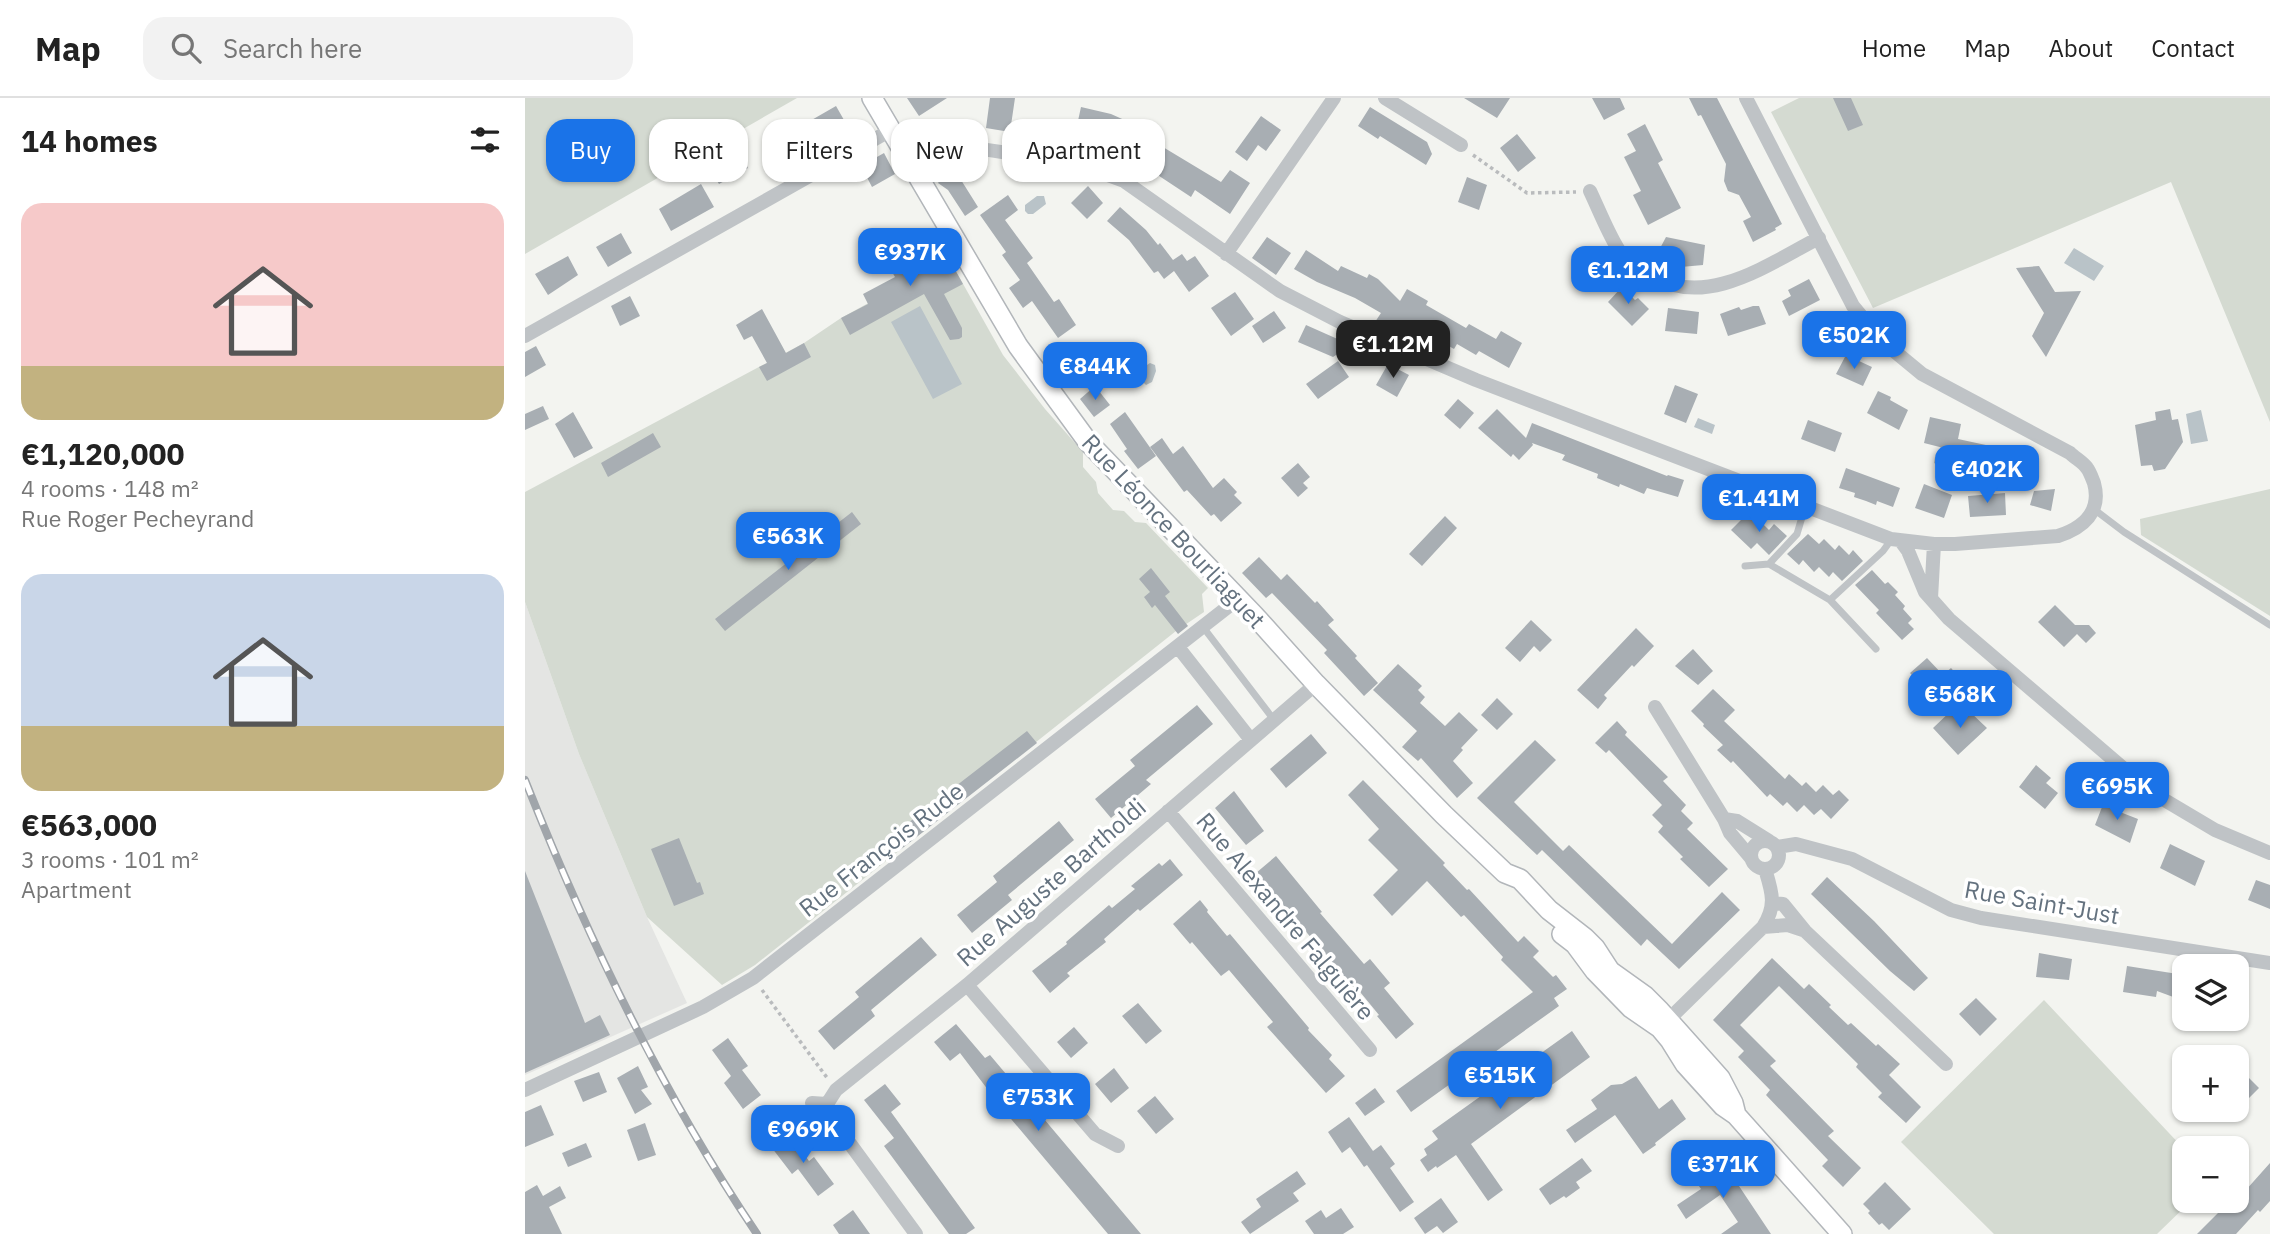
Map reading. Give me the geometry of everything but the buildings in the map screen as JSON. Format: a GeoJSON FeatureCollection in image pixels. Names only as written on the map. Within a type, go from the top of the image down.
{"type":"FeatureCollection","features":[{"type":"Feature","properties":{"kind":"main road","name":"Rue Léonce Bourliaguet"},"geometry":{"type":"LineString","coordinates":[[872,98],[891,130]]}},
{"type":"Feature","properties":{"kind":"main road","name":"Rue Léonce Bourliaguet"},"geometry":{"type":"LineString","coordinates":[[922,182],[1018,346],[1088,442],[1316,684],[1444,815],[1505,873],[1513,889],[1527,904],[1547,924],[1574,944],[1595,971],[1631,1008],[1665,1024],[1670,1040],[1685,1064],[1723,1106],[1736,1115],[1842,1234]]}},
{"type":"Feature","properties":{"kind":"street"},"geometry":{"type":"LineString","coordinates":[[1226,254],[1334,98]]}},
{"type":"Feature","properties":{"kind":"street"},"geometry":{"type":"LineString","coordinates":[[1385,98],[1461,145]]}},
{"type":"Feature","properties":{"kind":"street"},"geometry":{"type":"LineString","coordinates":[[988,151],[1072,164],[1124,181],[1280,291],[1340,322],[1476,380],[1805,508],[1896,540],[1934,544],[2058,536],[2083,525],[2095,510],[2095,486],[2088,469],[2070,453],[1922,374],[1882,341],[1853,306],[1746,98]]}},
{"type":"Feature","properties":{"kind":"street"},"geometry":{"type":"LineString","coordinates":[[525,336],[891,146]]}},
{"type":"Feature","properties":{"kind":"street"},"geometry":{"type":"LineString","coordinates":[[1590,191],[1619,251],[1639,270],[1680,288],[1707,289],[1735,280],[1819,238]]}},
{"type":"Feature","properties":{"kind":"street"},"geometry":{"type":"LineString","coordinates":[[1896,540],[1908,551],[1925,592],[1949,619],[2151,792],[2215,830],[2270,853]]}},
{"type":"Feature","properties":{"kind":"street"},"geometry":{"type":"LineString","coordinates":[[1931,598],[1934,544]]}},
{"type":"Feature","properties":{"kind":"street","name":"Rue François Rude"},"geometry":{"type":"LineString","coordinates":[[525,1090],[703,1007],[753,978],[1238,599]]}},
{"type":"Feature","properties":{"kind":"street"},"geometry":{"type":"LineString","coordinates":[[1178,647],[1251,740]]}},
{"type":"Feature","properties":{"kind":"street","name":"Rue Auguste Bartholdi"},"geometry":{"type":"LineString","coordinates":[[916,1234],[819,1104],[967,985],[1316,684]]}},
{"type":"Feature","properties":{"kind":"street"},"geometry":{"type":"LineString","coordinates":[[1655,707],[1730,833],[1756,866],[1765,869],[1774,865],[1779,852],[1773,844],[1737,821],[1724,819]]}},
{"type":"Feature","properties":{"kind":"street","name":"Rue Alexandre Falguière"},"geometry":{"type":"LineString","coordinates":[[1168,811],[1370,1050]]}},
{"type":"Feature","properties":{"kind":"street"},"geometry":{"type":"LineString","coordinates":[[1751,858],[1754,845],[1761,841],[1773,844]]}},
{"type":"Feature","properties":{"kind":"street","name":"Rue Saint-Just"},"geometry":{"type":"LineString","coordinates":[[1773,844],[1796,844],[1852,859],[1951,910],[1981,918],[2270,963]]}},
{"type":"Feature","properties":{"kind":"street"},"geometry":{"type":"LineString","coordinates":[[1665,1024],[1763,926],[1773,903],[1765,869]]}},
{"type":"Feature","properties":{"kind":"street"},"geometry":{"type":"LineString","coordinates":[[1773,903],[1783,904],[1805,931],[1946,1064]]}},
{"type":"Feature","properties":{"kind":"street"},"geometry":{"type":"LineString","coordinates":[[1763,926],[1788,925],[1805,931]]}},
{"type":"Feature","properties":{"kind":"street"},"geometry":{"type":"LineString","coordinates":[[967,985],[1095,1134],[1118,1146]]}},
{"type":"Feature","properties":{"kind":"lane"},"geometry":{"type":"LineString","coordinates":[[1769,564],[1797,534],[1805,508]]}},
{"type":"Feature","properties":{"kind":"lane"},"geometry":{"type":"LineString","coordinates":[[2095,510],[2124,532],[2270,625]]}},
{"type":"Feature","properties":{"kind":"lane"},"geometry":{"type":"LineString","coordinates":[[1830,600],[1896,540]]}},
{"type":"Feature","properties":{"kind":"lane"},"geometry":{"type":"LineString","coordinates":[[1745,566],[1769,564],[1830,600],[1876,649]]}},
{"type":"Feature","properties":{"kind":"lane"},"geometry":{"type":"LineString","coordinates":[[1203,627],[1275,720]]}},
{"type":"Feature","properties":{"kind":"path"},"geometry":{"type":"LineString","coordinates":[[1475,156],[1527,193],[1571,192]]}},
{"type":"Feature","properties":{"kind":"path"},"geometry":{"type":"LineString","coordinates":[[753,978],[836,1090]]}},
{"type":"Feature","properties":{"kind":"shaded area"},"geometry":{"type":"Polygon","coordinates":[[[525,98],[797,98],[748,126],[748,119],[649,119],[651,182],[525,254],[525,98]]]}},
{"type":"Feature","properties":{"kind":"shaded area"},"geometry":{"type":"Polygon","coordinates":[[[1799,98],[2270,98],[2270,422],[2171,182],[1873,308],[1771,112],[1799,98]]]}},
{"type":"Feature","properties":{"kind":"shaded area"},"geometry":{"type":"Polygon","coordinates":[[[1037,196],[1044,196],[1046,204],[1033,214],[1028,214],[1025,205],[1037,196]]]}},
{"type":"Feature","properties":{"kind":"shaded area"},"geometry":{"type":"Polygon","coordinates":[[[2074,248],[2104,266],[2094,281],[2064,263],[2074,248]]]}},
{"type":"Feature","properties":{"kind":"shaded area"},"geometry":{"type":"Polygon","coordinates":[[[949,259],[1003,355],[1083,452],[1083,467],[1096,482],[1098,493],[1113,510],[1124,511],[1135,522],[1146,523],[1208,588],[1202,594],[1204,612],[1176,631],[755,965],[722,985],[647,917],[579,754],[525,602],[525,492],[804,343],[841,318],[949,259]]]}},
{"type":"Feature","properties":{"kind":"shaded area"},"geometry":{"type":"Polygon","coordinates":[[[920,306],[962,384],[933,399],[891,322],[920,306]]]}},
{"type":"Feature","properties":{"kind":"shaded area"},"geometry":{"type":"Polygon","coordinates":[[[1150,363],[1155,365],[1156,371],[1152,382],[1146,385],[1142,381],[1144,367],[1150,363]]]}},
{"type":"Feature","properties":{"kind":"shaded area"},"geometry":{"type":"Polygon","coordinates":[[[2201,410],[2208,441],[2191,444],[2186,414],[2201,410]]]}},
{"type":"Feature","properties":{"kind":"shaded area"},"geometry":{"type":"Polygon","coordinates":[[[1698,418],[1715,425],[1712,434],[1694,427],[1698,418]]]}},
{"type":"Feature","properties":{"kind":"shaded area"},"geometry":{"type":"Polygon","coordinates":[[[2020,453],[2030,457],[2026,476],[2016,473],[2020,453]]]}},
{"type":"Feature","properties":{"kind":"shaded area"},"geometry":{"type":"Polygon","coordinates":[[[1935,457],[1956,461],[1954,468],[1934,463],[1935,457]]]}},
{"type":"Feature","properties":{"kind":"shaded area"},"geometry":{"type":"Polygon","coordinates":[[[2270,489],[2270,616],[2141,535],[2140,519],[2270,489]]]}},
{"type":"Feature","properties":{"kind":"shaded area"},"geometry":{"type":"Polygon","coordinates":[[[525,602],[579,754],[647,917],[687,1003],[525,1075],[525,602]]]}},
{"type":"Feature","properties":{"kind":"shaded area"},"geometry":{"type":"Polygon","coordinates":[[[2044,1000],[2172,1136],[2172,1213],[2179,1213],[2157,1234],[1994,1234],[1901,1142],[2044,1000]]]}},
{"type":"Feature","properties":{"kind":"railway"},"geometry":{"type":"LineString","coordinates":[[525,780],[574,897],[658,1070],[689,1126],[757,1234]]}}]}
